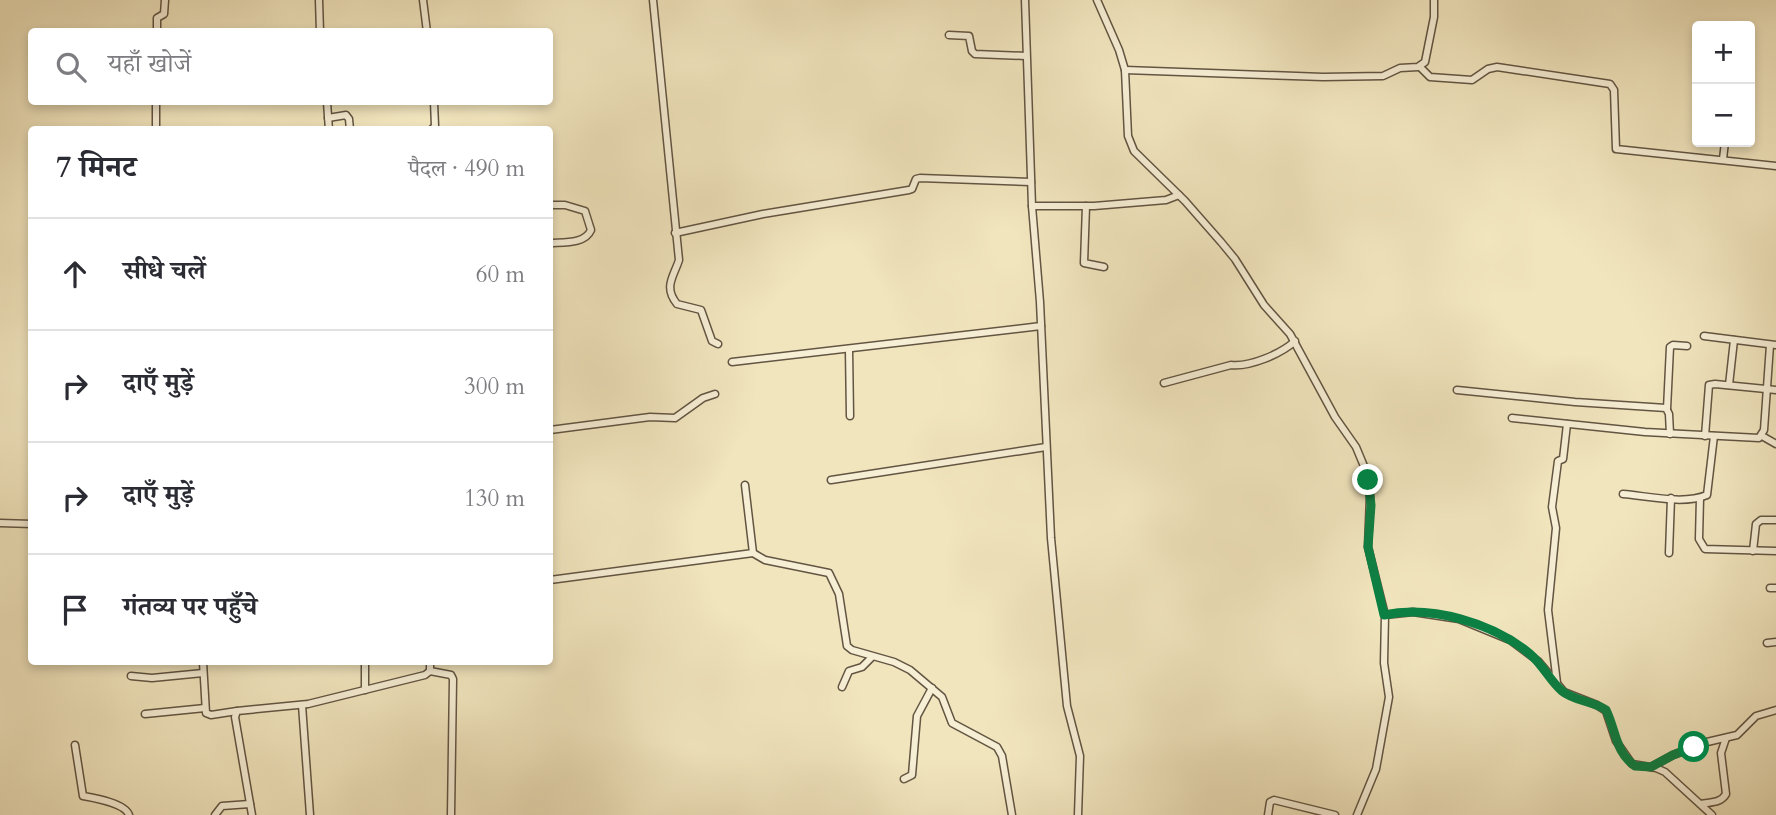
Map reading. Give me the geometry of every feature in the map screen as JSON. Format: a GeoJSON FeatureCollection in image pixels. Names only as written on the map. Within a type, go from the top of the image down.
{"type":"FeatureCollection","features":[{"type":"Feature","properties":{"kind":"street"},"geometry":{"type":"LineString","coordinates":[[157,28],[157,18],[164,14],[165,0]]}},
{"type":"Feature","properties":{"kind":"street"},"geometry":{"type":"LineString","coordinates":[[318,0],[320,28]]}},
{"type":"Feature","properties":{"kind":"street"},"geometry":{"type":"LineString","coordinates":[[424,0],[427,28]]}},
{"type":"Feature","properties":{"kind":"street"},"geometry":{"type":"LineString","coordinates":[[653,0],[679,260],[670,279],[673,299],[677,304],[701,310],[712,341],[718,344]]}},
{"type":"Feature","properties":{"kind":"street"},"geometry":{"type":"LineString","coordinates":[[1025,0],[1032,206],[1041,326],[1051,538],[1068,706],[1080,756],[1079,815]]}},
{"type":"Feature","properties":{"kind":"street"},"geometry":{"type":"LineString","coordinates":[[1097,0],[1125,70],[1128,136],[1131,146],[1138,157],[1179,195],[1235,259],[1264,305],[1294,341],[1330,409],[1356,447],[1366,471],[1370,496],[1368,547],[1384,615],[1384,663],[1389,697],[1376,769],[1357,815]]}},
{"type":"Feature","properties":{"kind":"street"},"geometry":{"type":"LineString","coordinates":[[1125,70],[1323,77],[1386,76],[1399,68],[1420,66],[1426,62],[1434,17],[1434,0]]}},
{"type":"Feature","properties":{"kind":"street"},"geometry":{"type":"LineString","coordinates":[[949,35],[969,36],[975,54],[1026,55]]}},
{"type":"Feature","properties":{"kind":"street"},"geometry":{"type":"LineString","coordinates":[[1420,66],[1430,77],[1472,80],[1488,69],[1497,67],[1610,84],[1614,90],[1616,149],[1776,166]]}},
{"type":"Feature","properties":{"kind":"street"},"geometry":{"type":"LineString","coordinates":[[156,105],[156,126]]}},
{"type":"Feature","properties":{"kind":"street"},"geometry":{"type":"LineString","coordinates":[[327,105],[329,126]]}},
{"type":"Feature","properties":{"kind":"street"},"geometry":{"type":"LineString","coordinates":[[433,105],[435,126]]}},
{"type":"Feature","properties":{"kind":"street"},"geometry":{"type":"LineString","coordinates":[[328,118],[346,116],[350,126]]}},
{"type":"Feature","properties":{"kind":"street"},"geometry":{"type":"LineString","coordinates":[[1723,159],[1724,147]]}},
{"type":"Feature","properties":{"kind":"street"},"geometry":{"type":"LineString","coordinates":[[675,233],[763,214],[909,190],[915,180],[920,178],[1031,182]]}},
{"type":"Feature","properties":{"kind":"street"},"geometry":{"type":"LineString","coordinates":[[1032,206],[1086,206],[1166,200],[1179,195]]}},
{"type":"Feature","properties":{"kind":"street"},"geometry":{"type":"LineString","coordinates":[[553,205],[565,205],[585,211],[592,230],[591,234],[582,239],[553,243]]}},
{"type":"Feature","properties":{"kind":"street"},"geometry":{"type":"LineString","coordinates":[[1086,206],[1084,263],[1104,267]]}},
{"type":"Feature","properties":{"kind":"street"},"geometry":{"type":"LineString","coordinates":[[732,362],[1041,326]]}},
{"type":"Feature","properties":{"kind":"street"},"geometry":{"type":"LineString","coordinates":[[1704,336],[1773,345],[1762,436]]}},
{"type":"Feature","properties":{"kind":"street"},"geometry":{"type":"LineString","coordinates":[[1729,385],[1734,340]]}},
{"type":"Feature","properties":{"kind":"street"},"geometry":{"type":"LineString","coordinates":[[1164,383],[1277,354],[1294,341]]}},
{"type":"Feature","properties":{"kind":"street"},"geometry":{"type":"LineString","coordinates":[[1670,434],[1667,409],[1670,347],[1687,345]]}},
{"type":"Feature","properties":{"kind":"street"},"geometry":{"type":"LineString","coordinates":[[849,350],[850,416]]}},
{"type":"Feature","properties":{"kind":"street"},"geometry":{"type":"LineString","coordinates":[[1705,436],[1708,386],[1713,383],[1776,390]]}},
{"type":"Feature","properties":{"kind":"street"},"geometry":{"type":"LineString","coordinates":[[1457,390],[1667,409]]}},
{"type":"Feature","properties":{"kind":"street"},"geometry":{"type":"LineString","coordinates":[[553,430],[650,417],[675,418],[703,398],[715,394]]}},
{"type":"Feature","properties":{"kind":"street"},"geometry":{"type":"LineString","coordinates":[[1512,418],[1670,434],[1762,436],[1776,444]]}},
{"type":"Feature","properties":{"kind":"street"},"geometry":{"type":"LineString","coordinates":[[1558,685],[1548,599],[1556,528],[1552,507],[1558,461],[1563,460],[1566,445],[1567,424]]}},
{"type":"Feature","properties":{"kind":"street"},"geometry":{"type":"LineString","coordinates":[[1623,494],[1700,498],[1709,493],[1714,436]]}},
{"type":"Feature","properties":{"kind":"street"},"geometry":{"type":"LineString","coordinates":[[831,480],[1046,447]]}},
{"type":"Feature","properties":{"kind":"street"},"geometry":{"type":"LineString","coordinates":[[745,485],[753,552]]}},
{"type":"Feature","properties":{"kind":"street"},"geometry":{"type":"LineString","coordinates":[[1669,553],[1671,498]]}},
{"type":"Feature","properties":{"kind":"street"},"geometry":{"type":"LineString","coordinates":[[1700,498],[1699,539],[1702,547],[1776,551]]}},
{"type":"Feature","properties":{"kind":"street"},"geometry":{"type":"LineString","coordinates":[[1753,551],[1756,524],[1761,520],[1776,520]]}},
{"type":"Feature","properties":{"kind":"street"},"geometry":{"type":"LineString","coordinates":[[0,523],[28,524]]}},
{"type":"Feature","properties":{"kind":"street"},"geometry":{"type":"LineString","coordinates":[[553,580],[753,552],[765,560],[829,573],[839,594],[845,642],[849,649],[903,666],[942,697],[952,723],[1000,751],[1012,815]]}},
{"type":"Feature","properties":{"kind":"street"},"geometry":{"type":"LineString","coordinates":[[1384,615],[1398,612],[1459,619],[1493,632],[1527,652],[1564,692],[1606,710],[1616,741],[1629,762],[1635,766],[1651,767],[1665,772],[1712,815]]}},
{"type":"Feature","properties":{"kind":"street"},"geometry":{"type":"LineString","coordinates":[[1767,643],[1776,642]]}},
{"type":"Feature","properties":{"kind":"street"},"geometry":{"type":"LineString","coordinates":[[842,687],[849,671],[866,665],[872,657]]}},
{"type":"Feature","properties":{"kind":"street"},"geometry":{"type":"LineString","coordinates":[[203,665],[205,708],[211,715],[302,705],[425,675],[430,671],[451,675],[454,682],[451,815]]}},
{"type":"Feature","properties":{"kind":"street"},"geometry":{"type":"LineString","coordinates":[[365,665],[365,690]]}},
{"type":"Feature","properties":{"kind":"street"},"geometry":{"type":"LineString","coordinates":[[430,665],[430,671]]}},
{"type":"Feature","properties":{"kind":"street"},"geometry":{"type":"LineString","coordinates":[[131,676],[152,678],[204,674]]}},
{"type":"Feature","properties":{"kind":"street"},"geometry":{"type":"LineString","coordinates":[[904,779],[912,775],[919,711],[932,688]]}},
{"type":"Feature","properties":{"kind":"street"},"geometry":{"type":"LineString","coordinates":[[302,705],[310,815]]}},
{"type":"Feature","properties":{"kind":"street"},"geometry":{"type":"LineString","coordinates":[[145,714],[205,708]]}},
{"type":"Feature","properties":{"kind":"street"},"geometry":{"type":"LineString","coordinates":[[1651,767],[1673,755],[1741,732],[1762,713],[1776,710]]}},
{"type":"Feature","properties":{"kind":"street"},"geometry":{"type":"LineString","coordinates":[[237,711],[235,717],[252,815]]}},
{"type":"Feature","properties":{"kind":"street"},"geometry":{"type":"LineString","coordinates":[[1701,804],[1723,799],[1726,794],[1721,753],[1726,737]]}},
{"type":"Feature","properties":{"kind":"street"},"geometry":{"type":"LineString","coordinates":[[75,745],[83,796],[99,798],[124,807],[129,815]]}},
{"type":"Feature","properties":{"kind":"street"},"geometry":{"type":"LineString","coordinates":[[1268,815],[1269,803],[1274,800],[1335,815]]}},
{"type":"Feature","properties":{"kind":"street"},"geometry":{"type":"LineString","coordinates":[[215,815],[222,806],[250,804]]}},
{"type":"Feature","properties":{"kind":"route"},"geometry":{"type":"LineString","coordinates":[[1368,480],[1371,505],[1368,547],[1384,615],[1413,612],[1459,619],[1510,640],[1538,661],[1561,690],[1606,710],[1616,741],[1629,762],[1635,766],[1651,767],[1694,747]]}}]}
